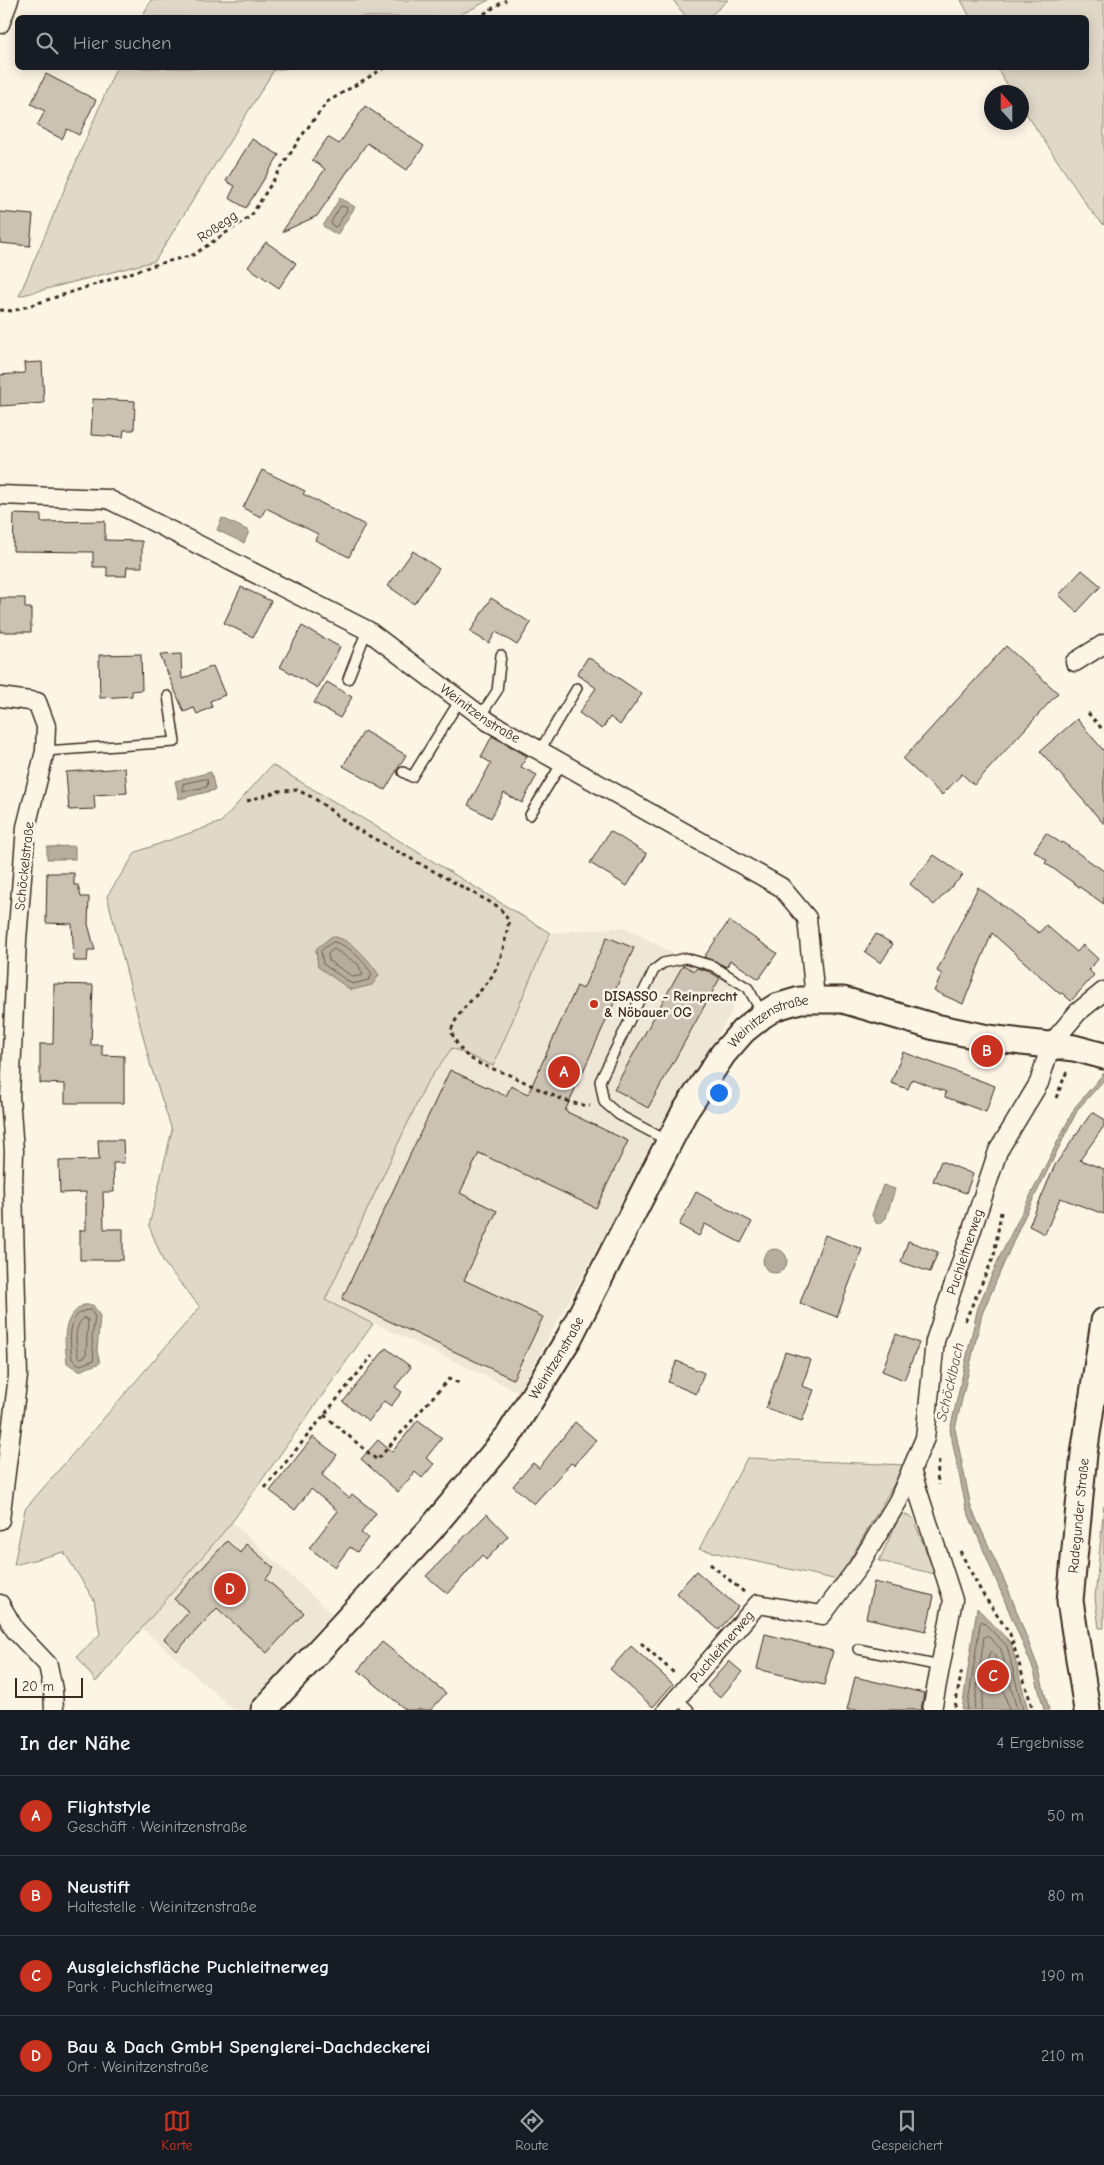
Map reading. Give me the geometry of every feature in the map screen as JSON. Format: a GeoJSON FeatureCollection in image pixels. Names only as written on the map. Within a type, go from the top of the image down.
{"type":"FeatureCollection","features":[{"type":"Feature","properties":{"kind":"main road","name":"Weinitzenstraße"},"geometry":{"type":"LineString","coordinates":[[264,1710],[430,1530],[509,1435],[569,1338],[684,1113],[723,1054],[743,1031],[763,1015],[776,1007],[800,1000],[843,1000],[935,1027],[988,1038],[1063,1046],[1103,1056]]}},
{"type":"Feature","properties":{"kind":"main road","name":"Radegunder Straße"},"geometry":{"type":"LineString","coordinates":[[1087,1710],[1070,1601],[1084,1454],[1104,1321]]}},
{"type":"Feature","properties":{"kind":"street"},"geometry":{"type":"LineString","coordinates":[[0,495],[108,499],[367,630]]}},
{"type":"Feature","properties":{"kind":"street","name":"Weinitzenstraße"},"geometry":{"type":"LineString","coordinates":[[367,630],[481,715],[782,887],[807,918],[815,999]]}},
{"type":"Feature","properties":{"kind":"street"},"geometry":{"type":"LineString","coordinates":[[1075,662],[1104,644]]}},
{"type":"Feature","properties":{"kind":"street","name":"Schöckelstraße"},"geometry":{"type":"LineString","coordinates":[[0,697],[37,702],[46,726],[45,751],[26,827],[17,940],[10,1096],[14,1151],[6,1187],[18,1376],[0,1520]]}},
{"type":"Feature","properties":{"kind":"street"},"geometry":{"type":"LineString","coordinates":[[1063,1046],[1078,1012],[1104,991]]}},
{"type":"Feature","properties":{"kind":"street","name":"Puchleitnerweg"},"geometry":{"type":"LineString","coordinates":[[681,1701],[758,1604],[822,1615],[863,1559],[898,1501],[924,1438],[935,1341],[998,1150],[1063,1046]]}},
{"type":"Feature","properties":{"kind":"street"},"geometry":{"type":"LineString","coordinates":[[911,1470],[953,1600],[932,1710]]}},
{"type":"Feature","properties":{"kind":"street"},"geometry":{"type":"LineString","coordinates":[[0,1604],[15,1630],[48,1665],[53,1690],[54,1710]]}},
{"type":"Feature","properties":{"kind":"lane"},"geometry":{"type":"LineString","coordinates":[[348,679],[367,630]]}},
{"type":"Feature","properties":{"kind":"lane"},"geometry":{"type":"LineString","coordinates":[[481,715],[497,691],[501,655]]}},
{"type":"Feature","properties":{"kind":"lane"},"geometry":{"type":"LineString","coordinates":[[540,750],[577,688]]}},
{"type":"Feature","properties":{"kind":"lane"},"geometry":{"type":"LineString","coordinates":[[45,751],[175,742],[168,696]]}},
{"type":"Feature","properties":{"kind":"lane"},"geometry":{"type":"LineString","coordinates":[[403,772],[412,778],[460,700]]}},
{"type":"Feature","properties":{"kind":"lane"},"geometry":{"type":"LineString","coordinates":[[530,815],[562,763]]}},
{"type":"Feature","properties":{"kind":"lane"},"geometry":{"type":"LineString","coordinates":[[669,1141],[619,1115],[604,1102],[600,1081],[654,970],[664,963],[686,958],[713,966],[748,988],[763,1015]]}},
{"type":"Feature","properties":{"kind":"lane"},"geometry":{"type":"LineString","coordinates":[[858,1649],[940,1666]]}},
{"type":"Feature","properties":{"kind":"path"},"geometry":{"type":"LineString","coordinates":[[482,15],[506,0]]}},
{"type":"Feature","properties":{"kind":"path","name":"Roßegg"},"geometry":{"type":"LineString","coordinates":[[0,310],[13,311],[158,264],[193,255],[251,216],[300,138],[327,102],[381,70]]}},
{"type":"Feature","properties":{"kind":"path"},"geometry":{"type":"LineString","coordinates":[[1088,713],[1104,731]]}},
{"type":"Feature","properties":{"kind":"path"},"geometry":{"type":"LineString","coordinates":[[247,801],[279,791],[297,790],[314,798],[352,827],[500,907],[509,921],[504,947],[490,978],[461,1011],[451,1031],[454,1039],[465,1054],[486,1067],[574,1104],[613,1109]]}},
{"type":"Feature","properties":{"kind":"path"},"geometry":{"type":"LineString","coordinates":[[1055,1099],[1060,1092],[1063,1046]]}},
{"type":"Feature","properties":{"kind":"path"},"geometry":{"type":"LineString","coordinates":[[963,1325],[994,1256],[1002,1203]]}},
{"type":"Feature","properties":{"kind":"path"},"geometry":{"type":"LineString","coordinates":[[265,1488],[372,1356]]}},
{"type":"Feature","properties":{"kind":"path"},"geometry":{"type":"LineString","coordinates":[[324,1415],[377,1460],[449,1379],[462,1384]]}},
{"type":"Feature","properties":{"kind":"path"},"geometry":{"type":"LineString","coordinates":[[937,1476],[939,1456]]}},
{"type":"Feature","properties":{"kind":"path"},"geometry":{"type":"LineString","coordinates":[[959,1549],[982,1593],[1010,1634],[1033,1710]]}},
{"type":"Feature","properties":{"kind":"path"},"geometry":{"type":"LineString","coordinates":[[710,1564],[758,1604]]}},
{"type":"Feature","properties":{"kind":"path"},"geometry":{"type":"LineString","coordinates":[[641,1643],[681,1701]]}},
{"type":"Feature","properties":{"kind":"shaded area"},"geometry":{"type":"Polygon","coordinates":[[[151,0],[489,0],[460,15],[143,15],[151,0]]]}},
{"type":"Feature","properties":{"kind":"shaded area"},"geometry":{"type":"Polygon","coordinates":[[[673,0],[728,0],[711,15],[684,15],[673,0]]]}},
{"type":"Feature","properties":{"kind":"shaded area"},"geometry":{"type":"Polygon","coordinates":[[[961,0],[1104,0],[1104,225],[1090,210],[1029,118],[1029,85],[1008,85],[998,70],[1089,70],[1089,15],[969,15],[961,0]]]}},
{"type":"Feature","properties":{"kind":"shaded area"},"geometry":{"type":"Polygon","coordinates":[[[115,70],[274,70],[155,261],[19,296],[115,70]]]}},
{"type":"Feature","properties":{"kind":"shaded area"},"geometry":{"type":"Polygon","coordinates":[[[272,765],[550,933],[493,1066],[452,1048],[426,1084],[325,1300],[373,1324],[232,1522],[96,1682],[77,1656],[100,1634],[94,1600],[64,1552],[14,1565],[25,1509],[200,1307],[164,1263],[149,1226],[172,1130],[151,1067],[107,896],[136,852],[221,822],[272,765]]]}},
{"type":"Feature","properties":{"kind":"shaded area"},"geometry":{"type":"Polygon","coordinates":[[[624,927],[737,987],[731,1013],[659,1136],[519,1392],[325,1300],[426,1084],[452,1048],[493,1066],[550,933],[624,927]]]}},
{"type":"Feature","properties":{"kind":"shaded area"},"geometry":{"type":"Polygon","coordinates":[[[747,1458],[905,1465],[838,1580],[699,1549],[747,1458]]]}},
{"type":"Feature","properties":{"kind":"shaded area"},"geometry":{"type":"Polygon","coordinates":[[[1104,1506],[1104,1628],[1099,1628],[1095,1598],[1104,1506]]]}},
{"type":"Feature","properties":{"kind":"shaded area"},"geometry":{"type":"Polygon","coordinates":[[[901,1513],[913,1518],[935,1574],[879,1561],[901,1513]]]}},
{"type":"Feature","properties":{"kind":"shaded area"},"geometry":{"type":"Polygon","coordinates":[[[232,1522],[331,1613],[248,1710],[234,1710],[142,1628],[232,1522]]]}},
{"type":"Feature","properties":{"kind":"water"},"geometry":{"type":"Polygon","coordinates":[[[340,198],[355,207],[337,235],[323,226],[340,198]]]}},
{"type":"Feature","properties":{"kind":"water"},"geometry":{"type":"Polygon","coordinates":[[[222,518],[249,531],[244,543],[217,530],[222,518]]]}},
{"type":"Feature","properties":{"kind":"water"},"geometry":{"type":"Polygon","coordinates":[[[211,772],[215,790],[179,799],[175,781],[211,772]]]}},
{"type":"Feature","properties":{"kind":"water"},"geometry":{"type":"Polygon","coordinates":[[[75,846],[75,859],[47,859],[47,847],[75,846]]]}},
{"type":"Feature","properties":{"kind":"water"},"geometry":{"type":"Polygon","coordinates":[[[332,936],[340,938],[353,946],[370,963],[379,975],[372,985],[351,990],[318,967],[316,949],[332,936]]]}},
{"type":"Feature","properties":{"kind":"water","name":"Schöcklbach"},"geometry":{"type":"Polygon","coordinates":[[[1104,1073],[1104,1080],[1078,1109],[1020,1226],[982,1314],[955,1429],[971,1507],[1009,1591],[1039,1670],[1049,1710],[1044,1710],[1034,1671],[966,1508],[950,1430],[978,1307],[1000,1256],[1075,1107],[1104,1073]]]}},
{"type":"Feature","properties":{"kind":"water"},"geometry":{"type":"Polygon","coordinates":[[[883,1185],[895,1189],[886,1218],[880,1224],[876,1223],[872,1215],[883,1185]]]}},
{"type":"Feature","properties":{"kind":"water"},"geometry":{"type":"Polygon","coordinates":[[[775,1249],[784,1252],[787,1261],[784,1270],[775,1273],[766,1270],[763,1261],[766,1252],[775,1249]]]}},
{"type":"Feature","properties":{"kind":"water"},"geometry":{"type":"Polygon","coordinates":[[[83,1305],[93,1305],[100,1316],[97,1351],[100,1363],[79,1371],[67,1363],[65,1338],[67,1324],[83,1305]]]}},
{"type":"Feature","properties":{"kind":"water"},"geometry":{"type":"Polygon","coordinates":[[[977,1608],[1011,1643],[1028,1710],[962,1710],[977,1608]]]}},
{"type":"Feature","properties":{"kind":"building"},"geometry":{"type":"Polygon","coordinates":[[[46,74],[96,100],[79,135],[67,129],[62,139],[37,126],[45,111],[31,104],[46,74]]]}},
{"type":"Feature","properties":{"kind":"building"},"geometry":{"type":"Polygon","coordinates":[[[365,106],[424,146],[407,170],[367,143],[317,216],[282,232],[325,169],[312,160],[328,137],[339,144],[365,106]]]}},
{"type":"Feature","properties":{"kind":"building"},"geometry":{"type":"Polygon","coordinates":[[[252,139],[279,155],[246,208],[229,198],[235,186],[226,181],[252,139]]]}},
{"type":"Feature","properties":{"kind":"building"},"geometry":{"type":"Polygon","coordinates":[[[0,212],[33,215],[30,246],[0,243],[0,212]]]}},
{"type":"Feature","properties":{"kind":"building"},"geometry":{"type":"Polygon","coordinates":[[[266,242],[296,263],[279,288],[248,267],[266,242]]]}},
{"type":"Feature","properties":{"kind":"building"},"geometry":{"type":"Polygon","coordinates":[[[42,362],[44,403],[0,406],[0,375],[25,373],[24,363],[42,362]]]}},
{"type":"Feature","properties":{"kind":"building"},"geometry":{"type":"Polygon","coordinates":[[[93,399],[135,401],[134,430],[124,430],[123,437],[91,435],[93,399]]]}},
{"type":"Feature","properties":{"kind":"building"},"geometry":{"type":"Polygon","coordinates":[[[262,470],[305,491],[303,494],[365,525],[349,557],[315,540],[318,534],[266,508],[261,517],[243,508],[262,470]]]}},
{"type":"Feature","properties":{"kind":"building"},"geometry":{"type":"Polygon","coordinates":[[[14,514],[41,515],[41,522],[105,521],[105,540],[142,541],[142,567],[127,567],[126,576],[107,576],[107,567],[93,567],[93,552],[13,551],[14,514]]]}},
{"type":"Feature","properties":{"kind":"building"},"geometry":{"type":"Polygon","coordinates":[[[413,551],[439,569],[414,604],[388,586],[413,551]]]}},
{"type":"Feature","properties":{"kind":"building"},"geometry":{"type":"Polygon","coordinates":[[[1082,570],[1101,586],[1077,612],[1059,595],[1082,570]]]}},
{"type":"Feature","properties":{"kind":"building"},"geometry":{"type":"Polygon","coordinates":[[[241,587],[271,601],[253,637],[224,623],[241,587]]]}},
{"type":"Feature","properties":{"kind":"building"},"geometry":{"type":"Polygon","coordinates":[[[0,598],[25,598],[25,608],[31,608],[31,632],[0,632],[0,598]]]}},
{"type":"Feature","properties":{"kind":"building"},"geometry":{"type":"Polygon","coordinates":[[[491,598],[531,623],[517,645],[496,632],[489,643],[470,632],[491,598]]]}},
{"type":"Feature","properties":{"kind":"building"},"geometry":{"type":"Polygon","coordinates":[[[302,626],[340,647],[318,688],[280,667],[302,626]]]}},
{"type":"Feature","properties":{"kind":"building"},"geometry":{"type":"Polygon","coordinates":[[[1006,646],[1058,693],[974,785],[962,774],[942,795],[903,759],[1006,646]]]}},
{"type":"Feature","properties":{"kind":"building"},"geometry":{"type":"Polygon","coordinates":[[[141,654],[142,690],[132,691],[132,696],[100,698],[99,655],[141,654]]]}},
{"type":"Feature","properties":{"kind":"building"},"geometry":{"type":"Polygon","coordinates":[[[181,654],[182,679],[213,666],[225,695],[210,701],[212,707],[197,714],[194,708],[184,712],[160,655],[181,654]]]}},
{"type":"Feature","properties":{"kind":"building"},"geometry":{"type":"Polygon","coordinates":[[[588,657],[642,694],[620,725],[610,717],[602,729],[579,713],[596,688],[577,674],[588,657]]]}},
{"type":"Feature","properties":{"kind":"building"},"geometry":{"type":"Polygon","coordinates":[[[327,682],[352,697],[340,718],[314,703],[327,682]]]}},
{"type":"Feature","properties":{"kind":"building"},"geometry":{"type":"Polygon","coordinates":[[[1077,719],[1104,751],[1104,824],[1040,751],[1077,719]]]}},
{"type":"Feature","properties":{"kind":"building"},"geometry":{"type":"Polygon","coordinates":[[[364,731],[406,755],[385,790],[343,766],[364,731]]]}},
{"type":"Feature","properties":{"kind":"building"},"geometry":{"type":"Polygon","coordinates":[[[492,736],[527,756],[521,767],[537,775],[522,803],[504,793],[491,818],[468,805],[491,763],[481,757],[492,736]]]}},
{"type":"Feature","properties":{"kind":"building"},"geometry":{"type":"Polygon","coordinates":[[[125,768],[127,793],[94,795],[95,809],[69,810],[66,772],[125,768]]]}},
{"type":"Feature","properties":{"kind":"building"},"geometry":{"type":"Polygon","coordinates":[[[610,831],[647,854],[627,886],[590,863],[610,831]]]}},
{"type":"Feature","properties":{"kind":"building"},"geometry":{"type":"Polygon","coordinates":[[[1046,833],[1104,871],[1104,904],[1045,863],[1047,860],[1034,851],[1046,833]]]}},
{"type":"Feature","properties":{"kind":"building"},"geometry":{"type":"Polygon","coordinates":[[[934,855],[963,875],[934,905],[910,884],[934,855]]]}},
{"type":"Feature","properties":{"kind":"building"},"geometry":{"type":"Polygon","coordinates":[[[47,873],[74,873],[74,885],[78,885],[81,897],[89,897],[88,924],[95,950],[88,950],[87,961],[74,961],[72,924],[46,923],[47,873]]]}},
{"type":"Feature","properties":{"kind":"building"},"geometry":{"type":"Polygon","coordinates":[[[978,887],[1039,933],[1046,925],[1077,952],[1083,945],[1098,959],[1089,970],[1094,975],[1071,1001],[1062,993],[1060,994],[992,933],[963,1004],[934,991],[942,974],[937,971],[978,887]]]}},
{"type":"Feature","properties":{"kind":"building"},"geometry":{"type":"Polygon","coordinates":[[[729,921],[777,953],[759,979],[730,960],[727,967],[704,957],[729,921]]]}},
{"type":"Feature","properties":{"kind":"building"},"geometry":{"type":"Polygon","coordinates":[[[876,934],[893,944],[881,963],[865,952],[876,934]]]}},
{"type":"Feature","properties":{"kind":"building"},"geometry":{"type":"Polygon","coordinates":[[[607,937],[634,948],[610,1001],[614,1003],[565,1111],[628,1141],[596,1208],[479,1153],[460,1193],[497,1211],[464,1280],[543,1317],[513,1379],[342,1299],[450,1070],[506,1096],[511,1086],[528,1094],[577,986],[583,989],[607,937]]]}},
{"type":"Feature","properties":{"kind":"building"},"geometry":{"type":"Polygon","coordinates":[[[683,965],[694,971],[697,968],[710,972],[720,978],[648,1108],[614,1089],[683,965]]]}},
{"type":"Feature","properties":{"kind":"building"},"geometry":{"type":"Polygon","coordinates":[[[54,984],[93,985],[91,1045],[102,1045],[102,1055],[124,1056],[124,1103],[65,1103],[65,1084],[40,1083],[40,1044],[53,1044],[54,984]]]}},
{"type":"Feature","properties":{"kind":"building"},"geometry":{"type":"Polygon","coordinates":[[[903,1052],[995,1086],[986,1112],[945,1097],[946,1092],[912,1079],[908,1089],[891,1083],[903,1052]]]}},
{"type":"Feature","properties":{"kind":"building"},"geometry":{"type":"Polygon","coordinates":[[[1092,1112],[1104,1119],[1104,1126],[1080,1160],[1104,1169],[1104,1214],[1060,1198],[1045,1234],[1029,1226],[1055,1165],[1092,1112]]]}},
{"type":"Feature","properties":{"kind":"building"},"geometry":{"type":"Polygon","coordinates":[[[98,1140],[123,1140],[124,1163],[113,1163],[114,1192],[103,1192],[104,1229],[123,1229],[123,1260],[80,1260],[80,1230],[86,1230],[86,1192],[60,1193],[59,1161],[99,1160],[98,1140]]]}},
{"type":"Feature","properties":{"kind":"building"},"geometry":{"type":"Polygon","coordinates":[[[941,1161],[973,1174],[966,1193],[933,1181],[941,1161]]]}},
{"type":"Feature","properties":{"kind":"building"},"geometry":{"type":"Polygon","coordinates":[[[696,1192],[752,1222],[741,1243],[705,1224],[699,1236],[679,1225],[696,1192]]]}},
{"type":"Feature","properties":{"kind":"building"},"geometry":{"type":"Polygon","coordinates":[[[825,1235],[862,1249],[837,1317],[800,1303],[825,1235]]]}},
{"type":"Feature","properties":{"kind":"building"},"geometry":{"type":"Polygon","coordinates":[[[908,1241],[938,1252],[930,1272],[901,1262],[908,1241]]]}},
{"type":"Feature","properties":{"kind":"building"},"geometry":{"type":"Polygon","coordinates":[[[896,1334],[919,1343],[904,1380],[882,1371],[896,1334]]]}},
{"type":"Feature","properties":{"kind":"building"},"geometry":{"type":"Polygon","coordinates":[[[386,1348],[411,1367],[395,1387],[402,1392],[391,1406],[384,1401],[369,1421],[343,1402],[386,1348]]]}},
{"type":"Feature","properties":{"kind":"building"},"geometry":{"type":"Polygon","coordinates":[[[785,1352],[811,1360],[802,1386],[814,1390],[802,1421],[766,1408],[785,1352]]]}},
{"type":"Feature","properties":{"kind":"building"},"geometry":{"type":"Polygon","coordinates":[[[677,1361],[704,1373],[696,1394],[668,1382],[677,1361]]]}},
{"type":"Feature","properties":{"kind":"building"},"geometry":{"type":"Polygon","coordinates":[[[418,1420],[442,1438],[426,1458],[434,1464],[422,1478],[415,1472],[398,1492],[361,1459],[378,1440],[392,1452],[418,1420]]]}},
{"type":"Feature","properties":{"kind":"building"},"geometry":{"type":"Polygon","coordinates":[[[575,1422],[596,1440],[574,1465],[571,1463],[534,1504],[513,1486],[533,1463],[539,1468],[575,1422]]]}},
{"type":"Feature","properties":{"kind":"building"},"geometry":{"type":"Polygon","coordinates":[[[313,1437],[337,1455],[322,1475],[349,1498],[352,1494],[376,1513],[361,1533],[368,1538],[357,1552],[350,1547],[335,1567],[309,1548],[338,1511],[311,1489],[295,1510],[270,1491],[313,1437]]]}},
{"type":"Feature","properties":{"kind":"building"},"geometry":{"type":"Polygon","coordinates":[[[487,1514],[508,1536],[486,1560],[482,1555],[448,1594],[426,1576],[487,1514]]]}},
{"type":"Feature","properties":{"kind":"building"},"geometry":{"type":"Polygon","coordinates":[[[227,1541],[240,1553],[246,1544],[274,1568],[266,1579],[304,1613],[267,1653],[217,1608],[177,1651],[164,1639],[189,1612],[174,1599],[227,1541]]]}},
{"type":"Feature","properties":{"kind":"building"},"geometry":{"type":"Polygon","coordinates":[[[696,1571],[738,1607],[719,1630],[676,1593],[696,1571]]]}},
{"type":"Feature","properties":{"kind":"building"},"geometry":{"type":"Polygon","coordinates":[[[874,1582],[934,1596],[926,1631],[866,1618],[874,1582]]]}},
{"type":"Feature","properties":{"kind":"building"},"geometry":{"type":"Polygon","coordinates":[[[765,1634],[833,1651],[824,1685],[757,1669],[765,1634]]]}},
{"type":"Feature","properties":{"kind":"building"},"geometry":{"type":"Polygon","coordinates":[[[382,1642],[446,1693],[431,1710],[406,1710],[358,1670],[382,1642]]]}},
{"type":"Feature","properties":{"kind":"building"},"geometry":{"type":"Polygon","coordinates":[[[631,1646],[673,1684],[653,1707],[610,1669],[631,1646]]]}},
{"type":"Feature","properties":{"kind":"building"},"geometry":{"type":"Polygon","coordinates":[[[729,1661],[742,1672],[720,1698],[707,1686],[729,1661]]]}},
{"type":"Feature","properties":{"kind":"building"},"geometry":{"type":"Polygon","coordinates":[[[855,1677],[924,1693],[921,1710],[847,1710],[855,1677]]]}},
{"type":"Feature","properties":{"kind":"place","name":"DISASSO - Reinprecht & Nöbauer OG"},"geometry":{"type":"Point","coordinates":[594,1004]}},
{"type":"Feature","properties":{"kind":"place","name":"Neustift"},"geometry":{"type":"Point","coordinates":[987,1051]}},
{"type":"Feature","properties":{"kind":"place","name":"Flightstyle"},"geometry":{"type":"Point","coordinates":[564,1072]}},
{"type":"Feature","properties":{"kind":"place","name":"Bau & Dach GmbH Spenglerei-Dachdeckerei"},"geometry":{"type":"Point","coordinates":[230,1589]}},
{"type":"Feature","properties":{"kind":"place","name":"Ausgleichsfläche Puchleitnerweg"},"geometry":{"type":"Point","coordinates":[993,1676]}}]}
